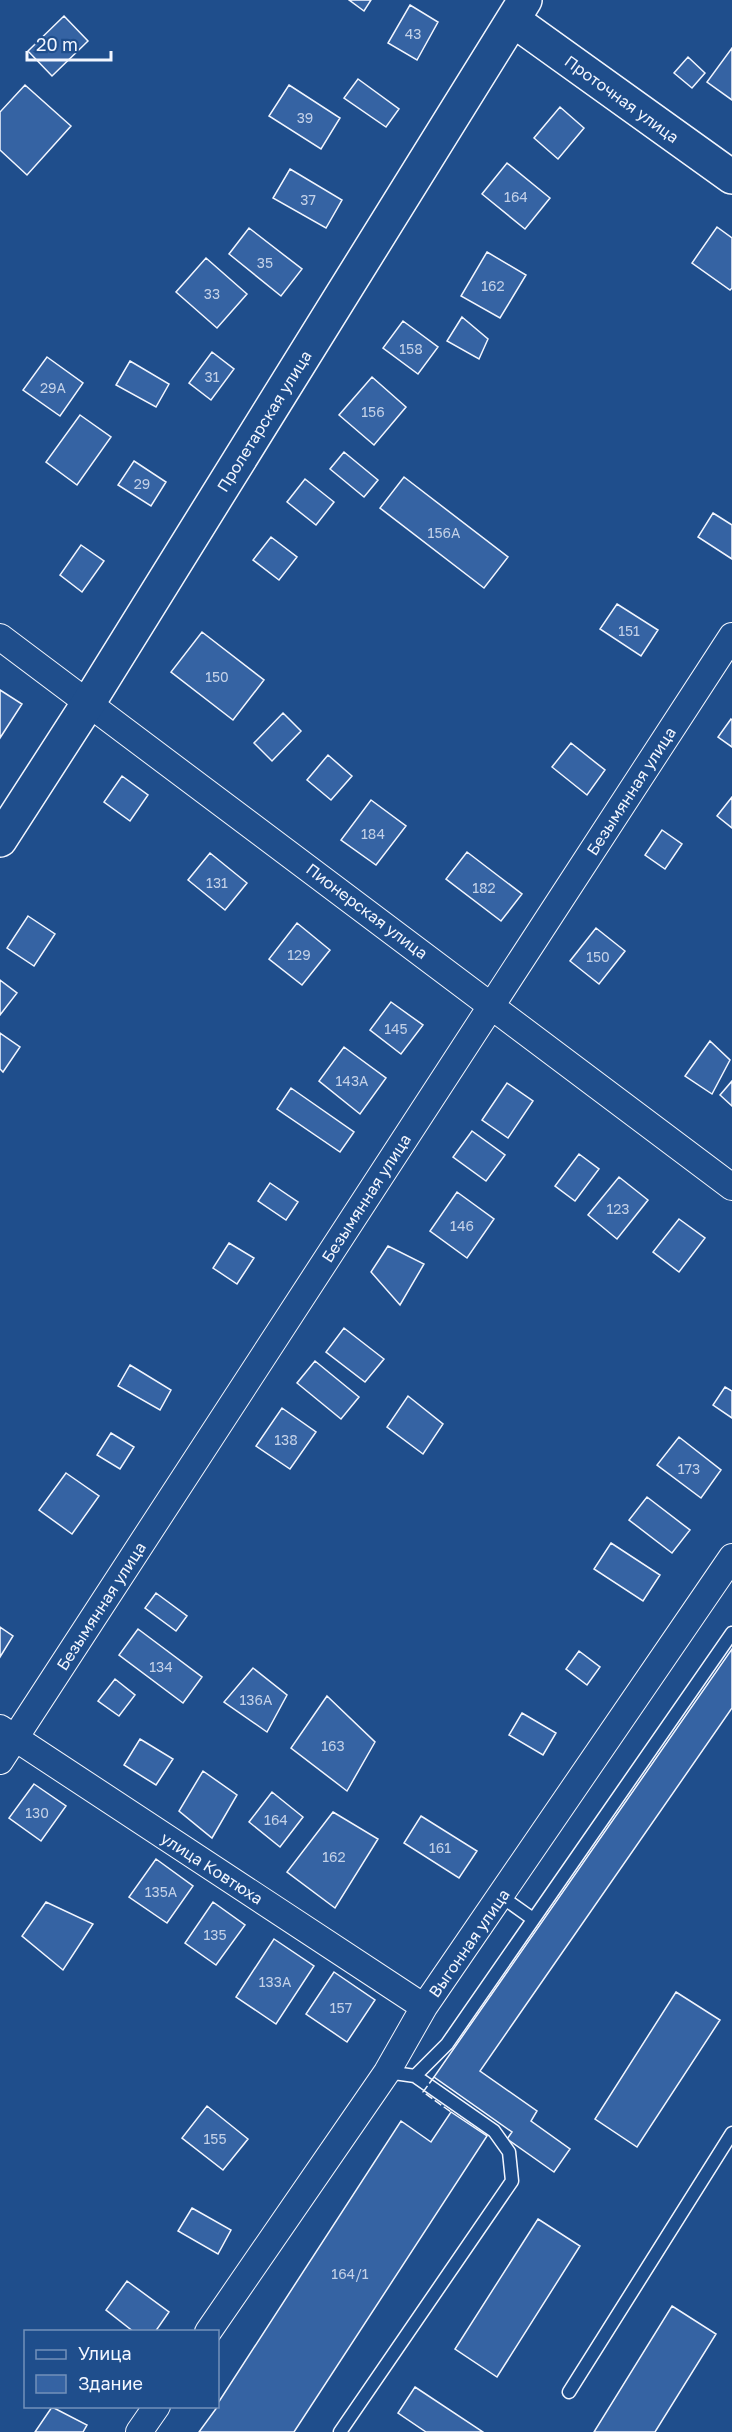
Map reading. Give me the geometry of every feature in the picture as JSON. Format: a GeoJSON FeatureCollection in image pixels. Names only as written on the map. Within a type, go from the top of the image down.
{"type":"FeatureCollection","features":[{"type":"Feature","properties":{"kind":"street","name":"Проточная улица"},"geometry":{"type":"LineString","coordinates":[[519,10],[732,177]]}},
{"type":"Feature","properties":{"kind":"street","name":"Пролетарская улица"},"geometry":{"type":"LineString","coordinates":[[0,840],[89,702],[519,10]]}},
{"type":"Feature","properties":{"kind":"street","name":"Безымянная улица"},"geometry":{"type":"LineString","coordinates":[[0,1761],[8,1734],[492,1005],[732,636]]}},
{"type":"Feature","properties":{"kind":"street","name":"Пионерская улица"},"geometry":{"type":"LineString","coordinates":[[0,637],[732,1187]]}},
{"type":"Feature","properties":{"kind":"street","name":"Выгонная улица"},"geometry":{"type":"LineString","coordinates":[[209,2330],[387,2072],[424,2007],[502,1897],[732,1557]]}},
{"type":"Feature","properties":{"kind":"street","name":"улица Ковтюха"},"geometry":{"type":"LineString","coordinates":[[8,1734],[424,2007]]}},
{"type":"Feature","properties":{"kind":"street"},"geometry":{"type":"LineString","coordinates":[[139,2432],[156,2408]]}},
{"type":"Feature","properties":{"kind":"lane"},"geometry":{"type":"LineString","coordinates":[[415,2076],[447,2044],[732,1633]]}},
{"type":"Feature","properties":{"kind":"lane"},"geometry":{"type":"LineString","coordinates":[[502,1897],[533,1919]]}},
{"type":"Feature","properties":{"kind":"lane"},"geometry":{"type":"LineString","coordinates":[[340,2432],[512,2181],[509,2152],[494,2131],[415,2076],[387,2072]]}},
{"type":"Feature","properties":{"kind":"lane"},"geometry":{"type":"LineString","coordinates":[[569,2392],[732,2133]]}},
{"type":"Feature","properties":{"kind":"building"},"geometry":{"type":"Polygon","coordinates":[[[349,0],[371,0],[364,11],[349,0]]]}},
{"type":"Feature","properties":{"kind":"building"},"geometry":{"type":"Polygon","coordinates":[[[410,5],[438,22],[417,60],[388,43],[410,5]]]}},
{"type":"Feature","properties":{"kind":"building"},"geometry":{"type":"Polygon","coordinates":[[[64,16],[88,41],[52,76],[28,51],[64,16]]]}},
{"type":"Feature","properties":{"kind":"building"},"geometry":{"type":"Polygon","coordinates":[[[732,48],[732,100],[707,82],[732,48]]]}},
{"type":"Feature","properties":{"kind":"building"},"geometry":{"type":"Polygon","coordinates":[[[688,57],[705,73],[692,88],[674,73],[688,57]]]}},
{"type":"Feature","properties":{"kind":"building"},"geometry":{"type":"Polygon","coordinates":[[[358,79],[399,109],[386,127],[344,98],[358,79]]]}},
{"type":"Feature","properties":{"kind":"building"},"geometry":{"type":"Polygon","coordinates":[[[25,85],[71,126],[27,175],[0,150],[0,112],[25,85]]]}},
{"type":"Feature","properties":{"kind":"building"},"geometry":{"type":"Polygon","coordinates":[[[289,85],[340,118],[321,149],[269,116],[289,85]]]}},
{"type":"Feature","properties":{"kind":"building"},"geometry":{"type":"Polygon","coordinates":[[[560,107],[584,128],[558,159],[534,138],[560,107]]]}},
{"type":"Feature","properties":{"kind":"building"},"geometry":{"type":"Polygon","coordinates":[[[507,163],[550,198],[525,229],[482,194],[507,163]]]}},
{"type":"Feature","properties":{"kind":"building"},"geometry":{"type":"Polygon","coordinates":[[[290,169],[342,200],[326,228],[273,198],[290,169]]]}},
{"type":"Feature","properties":{"kind":"building"},"geometry":{"type":"Polygon","coordinates":[[[717,227],[732,238],[732,288],[730,290],[692,263],[717,227]]]}},
{"type":"Feature","properties":{"kind":"building"},"geometry":{"type":"Polygon","coordinates":[[[249,228],[302,269],[281,296],[229,254],[249,228]]]}},
{"type":"Feature","properties":{"kind":"building"},"geometry":{"type":"Polygon","coordinates":[[[487,252],[526,275],[500,318],[461,296],[487,252]]]}},
{"type":"Feature","properties":{"kind":"building"},"geometry":{"type":"Polygon","coordinates":[[[206,258],[247,294],[217,328],[176,292],[206,258]]]}},
{"type":"Feature","properties":{"kind":"building"},"geometry":{"type":"Polygon","coordinates":[[[462,317],[488,339],[479,359],[447,341],[462,317]]]}},
{"type":"Feature","properties":{"kind":"building"},"geometry":{"type":"Polygon","coordinates":[[[403,321],[438,347],[418,374],[383,348],[403,321]]]}},
{"type":"Feature","properties":{"kind":"building"},"geometry":{"type":"Polygon","coordinates":[[[212,352],[234,369],[211,400],[189,383],[212,352]]]}},
{"type":"Feature","properties":{"kind":"building"},"geometry":{"type":"Polygon","coordinates":[[[47,357],[83,383],[60,416],[23,390],[47,357]]]}},
{"type":"Feature","properties":{"kind":"building"},"geometry":{"type":"Polygon","coordinates":[[[130,361],[169,384],[156,407],[116,385],[130,361]]]}},
{"type":"Feature","properties":{"kind":"building"},"geometry":{"type":"Polygon","coordinates":[[[372,377],[406,407],[374,445],[339,415],[372,377]]]}},
{"type":"Feature","properties":{"kind":"building"},"geometry":{"type":"Polygon","coordinates":[[[80,415],[111,437],[77,485],[46,462],[80,415]]]}},
{"type":"Feature","properties":{"kind":"building"},"geometry":{"type":"Polygon","coordinates":[[[344,452],[378,480],[364,497],[330,469],[344,452]]]}},
{"type":"Feature","properties":{"kind":"building"},"geometry":{"type":"Polygon","coordinates":[[[134,461],[166,482],[151,506],[118,485],[134,461]]]}},
{"type":"Feature","properties":{"kind":"building"},"geometry":{"type":"Polygon","coordinates":[[[404,477],[508,557],[484,588],[380,508],[404,477]]]}},
{"type":"Feature","properties":{"kind":"building"},"geometry":{"type":"Polygon","coordinates":[[[305,479],[334,502],[316,525],[287,502],[305,479]]]}},
{"type":"Feature","properties":{"kind":"building"},"geometry":{"type":"Polygon","coordinates":[[[713,513],[732,525],[732,559],[698,537],[713,513]]]}},
{"type":"Feature","properties":{"kind":"building"},"geometry":{"type":"Polygon","coordinates":[[[271,537],[297,557],[279,580],[253,560],[271,537]]]}},
{"type":"Feature","properties":{"kind":"building"},"geometry":{"type":"Polygon","coordinates":[[[81,545],[104,561],[82,592],[60,575],[81,545]]]}},
{"type":"Feature","properties":{"kind":"building"},"geometry":{"type":"Polygon","coordinates":[[[617,604],[658,630],[641,656],[600,629],[617,604]]]}},
{"type":"Feature","properties":{"kind":"building"},"geometry":{"type":"Polygon","coordinates":[[[202,632],[264,680],[233,720],[171,672],[202,632]]]}},
{"type":"Feature","properties":{"kind":"building"},"geometry":{"type":"Polygon","coordinates":[[[0,690],[22,704],[0,738],[0,690]]]}},
{"type":"Feature","properties":{"kind":"building"},"geometry":{"type":"Polygon","coordinates":[[[283,713],[301,731],[272,761],[254,743],[283,713]]]}},
{"type":"Feature","properties":{"kind":"building"},"geometry":{"type":"Polygon","coordinates":[[[732,720],[732,747],[718,737],[732,720]]]}},
{"type":"Feature","properties":{"kind":"building"},"geometry":{"type":"Polygon","coordinates":[[[571,743],[605,770],[587,795],[552,767],[571,743]]]}},
{"type":"Feature","properties":{"kind":"building"},"geometry":{"type":"Polygon","coordinates":[[[328,755],[352,776],[331,800],[307,780],[328,755]]]}},
{"type":"Feature","properties":{"kind":"building"},"geometry":{"type":"Polygon","coordinates":[[[122,776],[148,795],[130,821],[104,802],[122,776]]]}},
{"type":"Feature","properties":{"kind":"building"},"geometry":{"type":"Polygon","coordinates":[[[732,797],[732,828],[717,816],[732,797]]]}},
{"type":"Feature","properties":{"kind":"building"},"geometry":{"type":"Polygon","coordinates":[[[371,800],[406,826],[376,865],[341,840],[371,800]]]}},
{"type":"Feature","properties":{"kind":"building"},"geometry":{"type":"Polygon","coordinates":[[[662,830],[682,844],[665,869],[645,855],[662,830]]]}},
{"type":"Feature","properties":{"kind":"building"},"geometry":{"type":"Polygon","coordinates":[[[467,852],[522,894],[501,921],[446,879],[467,852]]]}},
{"type":"Feature","properties":{"kind":"building"},"geometry":{"type":"Polygon","coordinates":[[[210,853],[247,883],[225,910],[188,880],[210,853]]]}},
{"type":"Feature","properties":{"kind":"building"},"geometry":{"type":"Polygon","coordinates":[[[28,916],[55,934],[34,966],[7,948],[28,916]]]}},
{"type":"Feature","properties":{"kind":"building"},"geometry":{"type":"Polygon","coordinates":[[[297,923],[330,950],[302,985],[269,959],[297,923]]]}},
{"type":"Feature","properties":{"kind":"building"},"geometry":{"type":"Polygon","coordinates":[[[596,928],[625,951],[599,984],[570,961],[596,928]]]}},
{"type":"Feature","properties":{"kind":"building"},"geometry":{"type":"Polygon","coordinates":[[[0,980],[17,993],[0,1015],[0,980]]]}},
{"type":"Feature","properties":{"kind":"building"},"geometry":{"type":"Polygon","coordinates":[[[391,1002],[423,1025],[401,1054],[370,1030],[391,1002]]]}},
{"type":"Feature","properties":{"kind":"building"},"geometry":{"type":"Polygon","coordinates":[[[0,1033],[20,1047],[3,1072],[0,1069],[0,1033]]]}},
{"type":"Feature","properties":{"kind":"building"},"geometry":{"type":"Polygon","coordinates":[[[710,1041],[730,1060],[712,1094],[685,1076],[710,1041]]]}},
{"type":"Feature","properties":{"kind":"building"},"geometry":{"type":"Polygon","coordinates":[[[344,1047],[386,1078],[360,1114],[319,1081],[344,1047]]]}},
{"type":"Feature","properties":{"kind":"building"},"geometry":{"type":"Polygon","coordinates":[[[732,1081],[732,1106],[720,1095],[732,1081]]]}},
{"type":"Feature","properties":{"kind":"building"},"geometry":{"type":"Polygon","coordinates":[[[507,1083],[533,1101],[508,1138],[482,1120],[507,1083]]]}},
{"type":"Feature","properties":{"kind":"building"},"geometry":{"type":"Polygon","coordinates":[[[291,1088],[354,1132],[340,1152],[277,1109],[291,1088]]]}},
{"type":"Feature","properties":{"kind":"building"},"geometry":{"type":"Polygon","coordinates":[[[472,1131],[505,1155],[486,1181],[453,1157],[472,1131]]]}},
{"type":"Feature","properties":{"kind":"building"},"geometry":{"type":"Polygon","coordinates":[[[579,1154],[599,1169],[575,1201],[555,1186],[579,1154]]]}},
{"type":"Feature","properties":{"kind":"building"},"geometry":{"type":"Polygon","coordinates":[[[619,1177],[648,1200],[617,1239],[588,1215],[619,1177]]]}},
{"type":"Feature","properties":{"kind":"building"},"geometry":{"type":"Polygon","coordinates":[[[270,1183],[298,1202],[286,1220],[258,1201],[270,1183]]]}},
{"type":"Feature","properties":{"kind":"building"},"geometry":{"type":"Polygon","coordinates":[[[457,1192],[494,1219],[467,1258],[430,1231],[457,1192]]]}},
{"type":"Feature","properties":{"kind":"building"},"geometry":{"type":"Polygon","coordinates":[[[679,1219],[705,1238],[679,1272],[653,1252],[679,1219]]]}},
{"type":"Feature","properties":{"kind":"building"},"geometry":{"type":"Polygon","coordinates":[[[229,1243],[254,1258],[237,1284],[213,1268],[229,1243]]]}},
{"type":"Feature","properties":{"kind":"building"},"geometry":{"type":"Polygon","coordinates":[[[388,1246],[424,1264],[400,1305],[371,1272],[388,1246]]]}},
{"type":"Feature","properties":{"kind":"building"},"geometry":{"type":"Polygon","coordinates":[[[344,1328],[384,1359],[365,1382],[326,1352],[344,1328]]]}},
{"type":"Feature","properties":{"kind":"building"},"geometry":{"type":"Polygon","coordinates":[[[315,1361],[359,1397],[341,1419],[297,1383],[315,1361]]]}},
{"type":"Feature","properties":{"kind":"building"},"geometry":{"type":"Polygon","coordinates":[[[130,1365],[171,1390],[160,1410],[118,1386],[130,1365]]]}},
{"type":"Feature","properties":{"kind":"building"},"geometry":{"type":"Polygon","coordinates":[[[725,1387],[732,1391],[732,1418],[713,1405],[725,1387]]]}},
{"type":"Feature","properties":{"kind":"building"},"geometry":{"type":"Polygon","coordinates":[[[408,1396],[443,1424],[423,1454],[387,1427],[408,1396]]]}},
{"type":"Feature","properties":{"kind":"building"},"geometry":{"type":"Polygon","coordinates":[[[282,1408],[316,1432],[290,1469],[256,1446],[282,1408]]]}},
{"type":"Feature","properties":{"kind":"building"},"geometry":{"type":"Polygon","coordinates":[[[111,1433],[134,1447],[120,1469],[97,1455],[111,1433]]]}},
{"type":"Feature","properties":{"kind":"building"},"geometry":{"type":"Polygon","coordinates":[[[679,1437],[721,1470],[701,1498],[657,1465],[679,1437]]]}},
{"type":"Feature","properties":{"kind":"building"},"geometry":{"type":"Polygon","coordinates":[[[66,1473],[99,1496],[72,1534],[39,1510],[66,1473]]]}},
{"type":"Feature","properties":{"kind":"building"},"geometry":{"type":"Polygon","coordinates":[[[647,1497],[690,1530],[672,1553],[629,1520],[647,1497]]]}},
{"type":"Feature","properties":{"kind":"building"},"geometry":{"type":"Polygon","coordinates":[[[611,1543],[660,1575],[643,1601],[594,1569],[611,1543]]]}},
{"type":"Feature","properties":{"kind":"building"},"geometry":{"type":"Polygon","coordinates":[[[156,1593],[187,1616],[176,1631],[145,1608],[156,1593]]]}},
{"type":"Feature","properties":{"kind":"building"},"geometry":{"type":"Polygon","coordinates":[[[0,1627],[13,1636],[0,1657],[0,1627]]]}},
{"type":"Feature","properties":{"kind":"building"},"geometry":{"type":"Polygon","coordinates":[[[138,1629],[202,1677],[183,1703],[119,1655],[138,1629]]]}},
{"type":"Feature","properties":{"kind":"building"},"geometry":{"type":"Polygon","coordinates":[[[732,1649],[732,1708],[480,2071],[537,2111],[531,2121],[570,2149],[554,2172],[507,2139],[512,2132],[434,2077],[732,1649]]]}},
{"type":"Feature","properties":{"kind":"building"},"geometry":{"type":"Polygon","coordinates":[[[579,1651],[600,1667],[587,1685],[566,1669],[579,1651]]]}},
{"type":"Feature","properties":{"kind":"building"},"geometry":{"type":"Polygon","coordinates":[[[253,1668],[287,1695],[267,1732],[224,1702],[253,1668]]]}},
{"type":"Feature","properties":{"kind":"building"},"geometry":{"type":"Polygon","coordinates":[[[115,1679],[135,1695],[119,1716],[98,1701],[115,1679]]]}},
{"type":"Feature","properties":{"kind":"building"},"geometry":{"type":"Polygon","coordinates":[[[327,1696],[375,1742],[347,1791],[291,1748],[327,1696]]]}},
{"type":"Feature","properties":{"kind":"building"},"geometry":{"type":"Polygon","coordinates":[[[522,1713],[556,1733],[543,1755],[509,1735],[522,1713]]]}},
{"type":"Feature","properties":{"kind":"building"},"geometry":{"type":"Polygon","coordinates":[[[140,1739],[173,1759],[156,1785],[124,1765],[140,1739]]]}},
{"type":"Feature","properties":{"kind":"building"},"geometry":{"type":"Polygon","coordinates":[[[203,1771],[237,1795],[212,1838],[179,1811],[203,1771]]]}},
{"type":"Feature","properties":{"kind":"building"},"geometry":{"type":"Polygon","coordinates":[[[34,1784],[66,1806],[41,1841],[9,1818],[34,1784]]]}},
{"type":"Feature","properties":{"kind":"building"},"geometry":{"type":"Polygon","coordinates":[[[272,1792],[303,1817],[280,1847],[249,1822],[272,1792]]]}},
{"type":"Feature","properties":{"kind":"building"},"geometry":{"type":"Polygon","coordinates":[[[333,1812],[378,1839],[335,1908],[287,1872],[333,1812]]]}},
{"type":"Feature","properties":{"kind":"building"},"geometry":{"type":"Polygon","coordinates":[[[421,1816],[477,1851],[459,1878],[404,1843],[421,1816]]]}},
{"type":"Feature","properties":{"kind":"building"},"geometry":{"type":"Polygon","coordinates":[[[156,1859],[193,1886],[167,1923],[129,1897],[156,1859]]]}},
{"type":"Feature","properties":{"kind":"building"},"geometry":{"type":"Polygon","coordinates":[[[46,1902],[93,1924],[63,1970],[22,1936],[46,1902]]]}},
{"type":"Feature","properties":{"kind":"building"},"geometry":{"type":"Polygon","coordinates":[[[213,1902],[245,1925],[216,1965],[185,1943],[213,1902]]]}},
{"type":"Feature","properties":{"kind":"building"},"geometry":{"type":"Polygon","coordinates":[[[274,1939],[314,1966],[276,2024],[236,1997],[274,1939]]]}},
{"type":"Feature","properties":{"kind":"building"},"geometry":{"type":"Polygon","coordinates":[[[334,1972],[375,2000],[347,2042],[306,2014],[334,1972]]]}},
{"type":"Feature","properties":{"kind":"building"},"geometry":{"type":"Polygon","coordinates":[[[676,1992],[720,2020],[637,2147],[595,2119],[676,1992]]]}},
{"type":"Feature","properties":{"kind":"building"},"geometry":{"type":"Polygon","coordinates":[[[207,2106],[248,2139],[223,2170],[182,2138],[207,2106]]]}},
{"type":"Feature","properties":{"kind":"building"},"geometry":{"type":"Polygon","coordinates":[[[451,2112],[487,2136],[294,2432],[199,2432],[217,2408],[219,2408],[219,2401],[401,2121],[431,2142],[451,2112]]]}},
{"type":"Feature","properties":{"kind":"building"},"geometry":{"type":"Polygon","coordinates":[[[192,2208],[231,2230],[218,2254],[178,2231],[192,2208]]]}},
{"type":"Feature","properties":{"kind":"building"},"geometry":{"type":"Polygon","coordinates":[[[538,2219],[580,2246],[497,2377],[455,2349],[538,2219]]]}},
{"type":"Feature","properties":{"kind":"building"},"geometry":{"type":"Polygon","coordinates":[[[127,2281],[169,2312],[156,2330],[131,2330],[106,2310],[127,2281]]]}},
{"type":"Feature","properties":{"kind":"building"},"geometry":{"type":"Polygon","coordinates":[[[672,2306],[716,2334],[655,2432],[594,2432],[672,2306]]]}},
{"type":"Feature","properties":{"kind":"building"},"geometry":{"type":"Polygon","coordinates":[[[415,2387],[483,2432],[426,2432],[398,2413],[415,2387]]]}},
{"type":"Feature","properties":{"kind":"building"},"geometry":{"type":"Polygon","coordinates":[[[51,2408],[87,2425],[83,2432],[35,2432],[51,2408]]]}},
{"type":"Feature","properties":{"kind":"fence"},"geometry":{"type":"LineString","coordinates":[[434,2077],[423,2092],[451,2112]]}}]}
